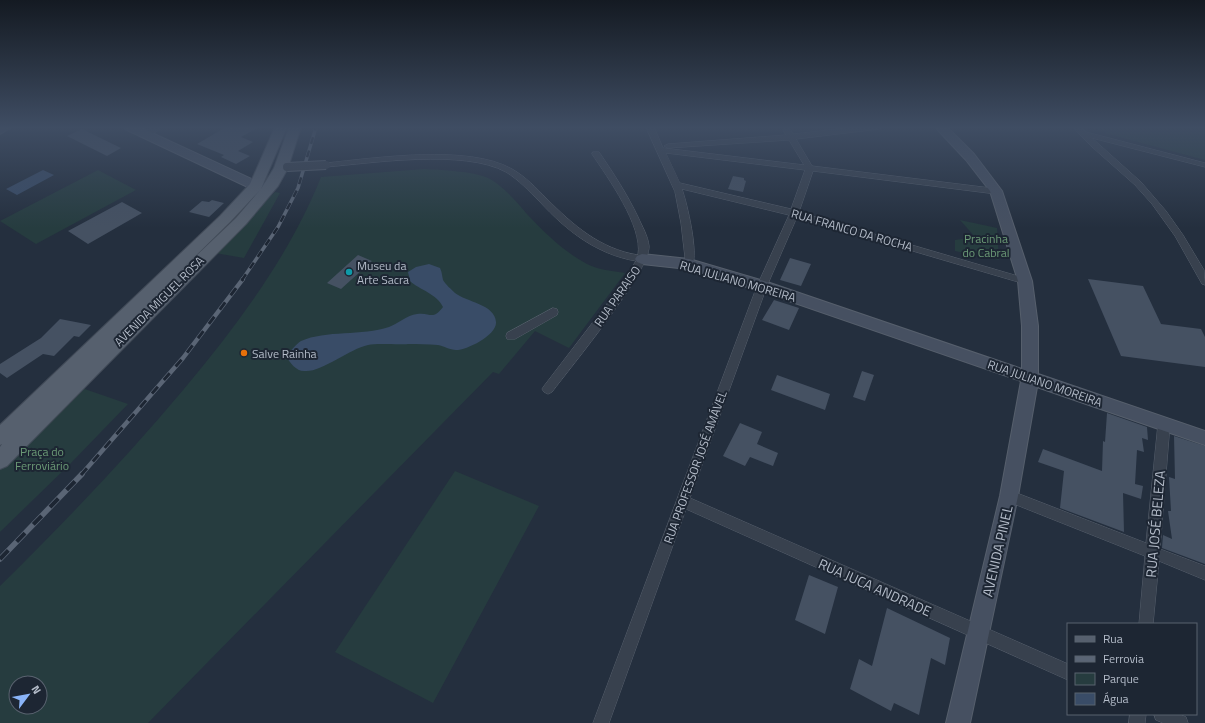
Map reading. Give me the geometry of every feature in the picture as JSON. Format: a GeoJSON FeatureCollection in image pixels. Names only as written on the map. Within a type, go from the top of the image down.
{"type":"FeatureCollection","features":[{"type":"Feature","properties":{"kind":"main road","name":"AVENIDA MIGUEL ROSA"},"geometry":{"type":"LineString","coordinates":[[264,186],[271,161]]}},
{"type":"Feature","properties":{"kind":"main road","name":"AVENIDA MIGUEL ROSA"},"geometry":{"type":"LineString","coordinates":[[0,436],[233,220],[264,186],[284,167],[286,161]]}},
{"type":"Feature","properties":{"kind":"main road","name":"AVENIDA MIGUEL ROSA"},"geometry":{"type":"LineString","coordinates":[[0,460],[193,258]]}},
{"type":"Feature","properties":{"kind":"street"},"geometry":{"type":"LineString","coordinates":[[205,161],[264,186]]}},
{"type":"Feature","properties":{"kind":"street","name":"RUA JULIANO MOREIRA"},"geometry":{"type":"LineString","coordinates":[[284,167],[381,161]]}},
{"type":"Feature","properties":{"kind":"street","name":"RUA JULIANO MOREIRA"},"geometry":{"type":"LineString","coordinates":[[467,161],[504,168],[521,179],[566,223],[586,239],[613,254],[626,257],[689,264],[762,286],[1205,438]]}},
{"type":"Feature","properties":{"kind":"street","name":"RUA PARAISO"},"geometry":{"type":"LineString","coordinates":[[548,389],[617,299],[642,259],[644,246],[633,215],[621,191],[601,161]]}},
{"type":"Feature","properties":{"kind":"street"},"geometry":{"type":"LineString","coordinates":[[665,161],[677,185],[688,233],[690,253],[689,264]]}},
{"type":"Feature","properties":{"kind":"street"},"geometry":{"type":"LineString","coordinates":[[751,161],[996,191]]}},
{"type":"Feature","properties":{"kind":"street"},"geometry":{"type":"LineString","coordinates":[[805,161],[810,169]]}},
{"type":"Feature","properties":{"kind":"street"},"geometry":{"type":"LineString","coordinates":[[972,161],[996,191]]}},
{"type":"Feature","properties":{"kind":"street"},"geometry":{"type":"LineString","coordinates":[[1113,161],[1146,192],[1187,247],[1205,282]]}},
{"type":"Feature","properties":{"kind":"street"},"geometry":{"type":"LineString","coordinates":[[1189,161],[1205,165]]}},
{"type":"Feature","properties":{"kind":"street","name":"RUA PROFESSOR JOSÉ AMÁVEL"},"geometry":{"type":"LineString","coordinates":[[601,723],[762,286],[794,213],[810,169]]}},
{"type":"Feature","properties":{"kind":"street","name":"RUA FRANCO DA ROCHA"},"geometry":{"type":"LineString","coordinates":[[677,185],[794,213],[1025,281]]}},
{"type":"Feature","properties":{"kind":"street","name":"AVENIDA PINEL"},"geometry":{"type":"LineString","coordinates":[[958,723],[1009,496],[1030,378],[1030,326],[1025,281],[996,191]]}},
{"type":"Feature","properties":{"kind":"street"},"geometry":{"type":"LineString","coordinates":[[513,331],[550,311]]}},
{"type":"Feature","properties":{"kind":"street","name":"RUA JOSÉ BELEZA"},"geometry":{"type":"LineString","coordinates":[[1146,623],[1164,424]]}},
{"type":"Feature","properties":{"kind":"street"},"geometry":{"type":"LineString","coordinates":[[1009,496],[1205,573]]}},
{"type":"Feature","properties":{"kind":"street","name":"RUA JUCA ANDRADE"},"geometry":{"type":"LineString","coordinates":[[683,501],[977,633],[1067,672]]}},
{"type":"Feature","properties":{"kind":"street"},"geometry":{"type":"LineString","coordinates":[[1164,715],[1180,723]]}},
{"type":"Feature","properties":{"kind":"green space"},"geometry":{"type":"Polygon","coordinates":[[[424,169],[458,171],[476,174],[490,179],[505,190],[540,227],[570,254],[596,268],[625,273],[569,348],[535,331],[499,374],[493,372],[148,723],[0,723],[0,586],[117,465],[184,389],[224,339],[261,288],[294,234],[321,177],[424,169]]]}},
{"type":"Feature","properties":{"kind":"green space"},"geometry":{"type":"Polygon","coordinates":[[[98,170],[136,190],[36,244],[0,221],[98,170]]]}},
{"type":"Feature","properties":{"kind":"green space"},"geometry":{"type":"Polygon","coordinates":[[[275,192],[280,193],[244,258],[215,253],[275,192]]]}},
{"type":"Feature","properties":{"kind":"green space","name":"Pracinha do Cabral"},"geometry":{"type":"Polygon","coordinates":[[[960,220],[997,228],[999,260],[955,251],[955,240],[975,237],[960,220]]]}},
{"type":"Feature","properties":{"kind":"green space","name":"Praça do Ferroviário"},"geometry":{"type":"Polygon","coordinates":[[[79,387],[128,404],[70,464],[0,532],[0,467],[79,387]]]}},
{"type":"Feature","properties":{"kind":"green space"},"geometry":{"type":"Polygon","coordinates":[[[455,471],[539,506],[433,703],[335,652],[455,471]]]}},
{"type":"Feature","properties":{"kind":"water"},"geometry":{"type":"Polygon","coordinates":[[[43,170],[54,175],[17,195],[6,189],[43,170]]]}},
{"type":"Feature","properties":{"kind":"water"},"geometry":{"type":"Polygon","coordinates":[[[429,264],[440,268],[443,280],[455,293],[491,311],[496,322],[492,332],[487,337],[474,345],[456,350],[430,344],[372,344],[360,347],[327,365],[311,371],[298,370],[289,361],[286,356],[301,341],[322,335],[378,330],[392,326],[413,315],[436,314],[443,307],[433,295],[410,281],[408,272],[416,267],[429,264]]]}},
{"type":"Feature","properties":{"kind":"building"},"geometry":{"type":"Polygon","coordinates":[[[229,161],[242,161],[236,164],[229,161]]]}},
{"type":"Feature","properties":{"kind":"building"},"geometry":{"type":"Polygon","coordinates":[[[733,176],[744,178],[746,181],[743,192],[728,189],[733,176]]]}},
{"type":"Feature","properties":{"kind":"building"},"geometry":{"type":"Polygon","coordinates":[[[212,200],[224,203],[209,217],[189,212],[202,201],[209,202],[212,200]]]}},
{"type":"Feature","properties":{"kind":"building"},"geometry":{"type":"Polygon","coordinates":[[[122,202],[142,213],[88,244],[68,231],[122,202]]]}},
{"type":"Feature","properties":{"kind":"building","name":"Museu da Arte Sacra"},"geometry":{"type":"Polygon","coordinates":[[[358,255],[372,261],[341,289],[327,283],[358,255]]]}},
{"type":"Feature","properties":{"kind":"building"},"geometry":{"type":"Polygon","coordinates":[[[790,258],[811,264],[801,286],[780,280],[790,258]]]}},
{"type":"Feature","properties":{"kind":"building"},"geometry":{"type":"Polygon","coordinates":[[[1088,279],[1143,286],[1161,324],[1201,329],[1205,337],[1205,367],[1121,356],[1088,279]]]}},
{"type":"Feature","properties":{"kind":"building"},"geometry":{"type":"Polygon","coordinates":[[[774,300],[799,308],[789,330],[762,320],[774,300]]]}},
{"type":"Feature","properties":{"kind":"building"},"geometry":{"type":"Polygon","coordinates":[[[60,319],[91,325],[79,337],[74,336],[54,356],[43,354],[7,378],[0,373],[0,364],[41,338],[60,319]]]}},
{"type":"Feature","properties":{"kind":"building"},"geometry":{"type":"Polygon","coordinates":[[[862,371],[874,375],[865,401],[853,397],[862,371]]]}},
{"type":"Feature","properties":{"kind":"building"},"geometry":{"type":"Polygon","coordinates":[[[777,375],[830,394],[825,410],[771,390],[777,375]]]}},
{"type":"Feature","properties":{"kind":"building"},"geometry":{"type":"Polygon","coordinates":[[[1107,413],[1147,427],[1148,440],[1142,438],[1144,452],[1137,450],[1135,484],[1143,486],[1141,499],[1123,493],[1124,532],[1060,508],[1064,471],[1038,462],[1043,449],[1102,471],[1103,441],[1105,442],[1107,413]]]}},
{"type":"Feature","properties":{"kind":"building"},"geometry":{"type":"Polygon","coordinates":[[[740,423],[762,432],[757,444],[778,453],[773,466],[750,457],[745,466],[723,456],[740,423]]]}},
{"type":"Feature","properties":{"kind":"building"},"geometry":{"type":"Polygon","coordinates":[[[1174,436],[1205,446],[1205,564],[1162,548],[1163,535],[1172,539],[1168,511],[1171,511],[1169,477],[1175,479],[1174,436]]]}},
{"type":"Feature","properties":{"kind":"building"},"geometry":{"type":"Polygon","coordinates":[[[809,575],[838,587],[825,634],[795,620],[809,575]]]}},
{"type":"Feature","properties":{"kind":"building"},"geometry":{"type":"Polygon","coordinates":[[[887,608],[950,638],[945,665],[931,658],[919,715],[894,703],[891,711],[850,689],[859,659],[872,666],[887,608]]]}},
{"type":"Feature","properties":{"kind":"railway"},"geometry":{"type":"LineString","coordinates":[[242,280],[278,227],[298,188],[306,161]]}},
{"type":"Feature","properties":{"kind":"railway"},"geometry":{"type":"LineString","coordinates":[[81,475],[183,358],[243,279]]}},
{"type":"Feature","properties":{"kind":"railway"},"geometry":{"type":"LineString","coordinates":[[0,559],[82,474]]}},
{"type":"Feature","properties":{"kind":"place","name":"Museu da Arte Sacra"},"geometry":{"type":"Point","coordinates":[349,272]}},
{"type":"Feature","properties":{"kind":"place","name":"Salve Rainha"},"geometry":{"type":"Point","coordinates":[244,353]}}]}
